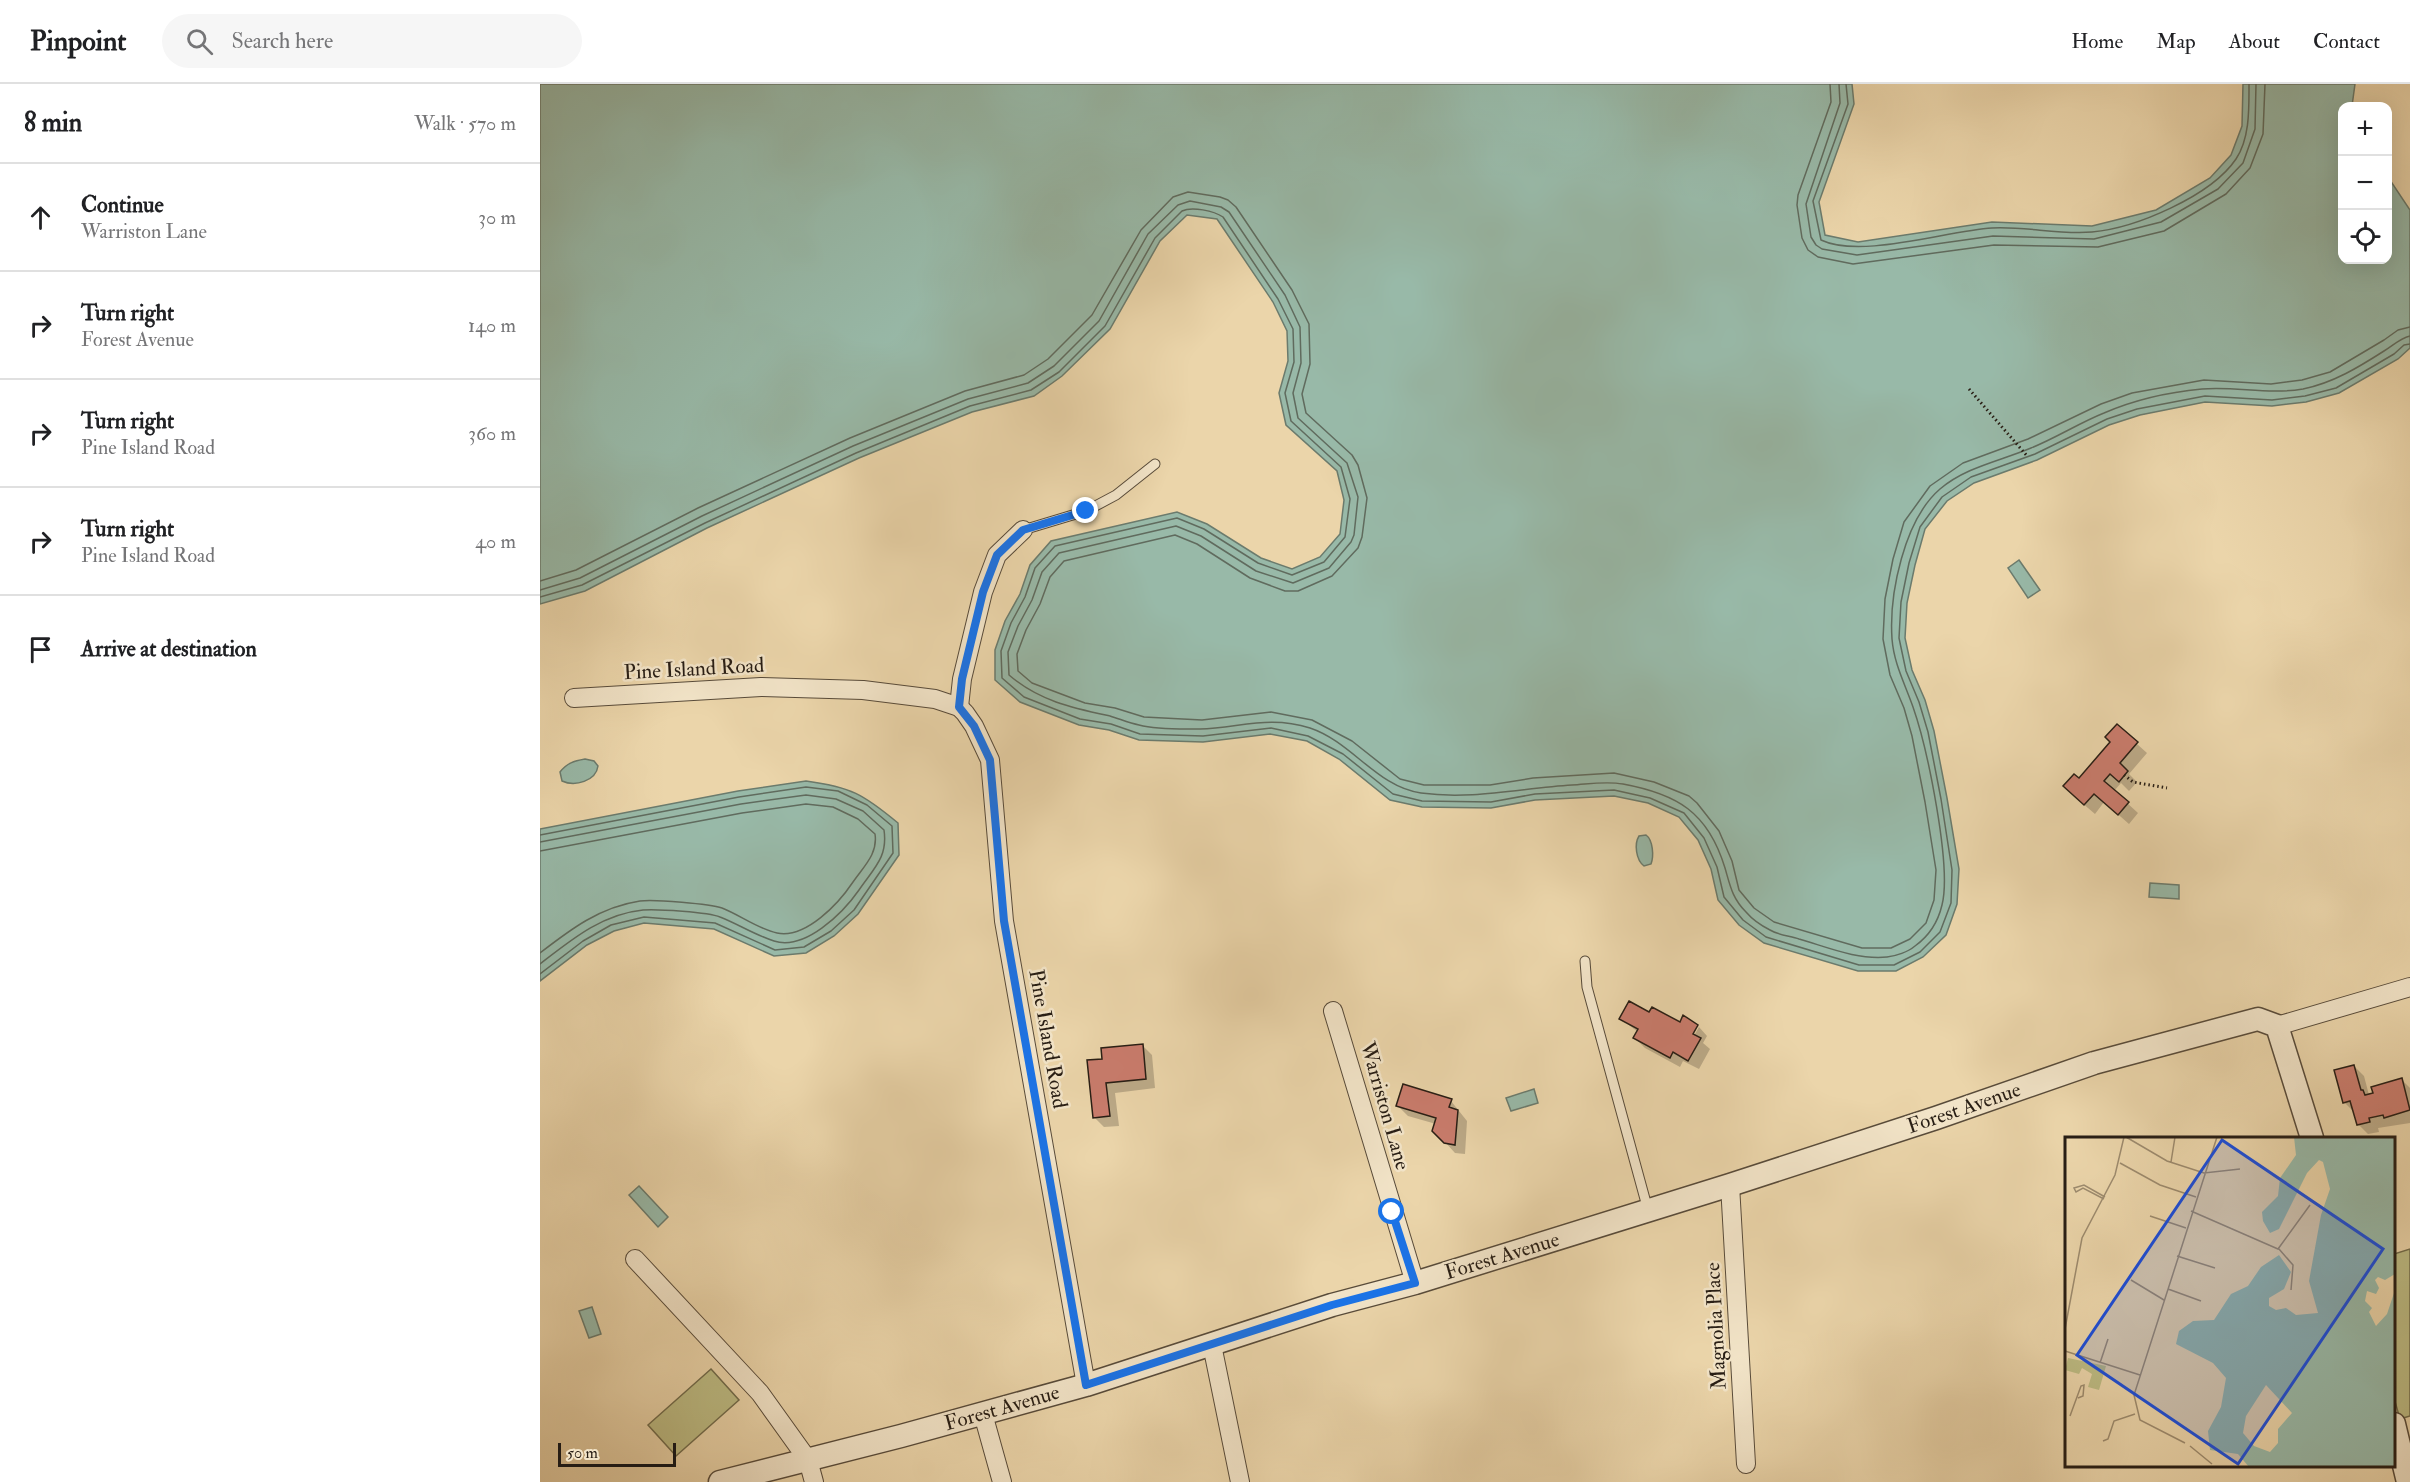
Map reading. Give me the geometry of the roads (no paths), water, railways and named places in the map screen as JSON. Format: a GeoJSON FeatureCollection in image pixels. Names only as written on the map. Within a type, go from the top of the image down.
{"type":"FeatureCollection","features":[{"type":"Feature","properties":{"kind":"street"},"geometry":{"type":"LineString","coordinates":[[959,707],[962,679],[983,592],[997,555],[1023,530]]}},
{"type":"Feature","properties":{"kind":"street","name":"Pine Island Road"},"geometry":{"type":"LineString","coordinates":[[574,698],[761,687],[863,690],[934,699],[959,707],[974,726],[990,760],[1004,921],[1086,1385]]}},
{"type":"Feature","properties":{"kind":"street"},"geometry":{"type":"LineString","coordinates":[[2312,1137],[2277,1026],[2410,987]]}},
{"type":"Feature","properties":{"kind":"street","name":"Warriston Lane"},"geometry":{"type":"LineString","coordinates":[[1333,1011],[1415,1283]]}},
{"type":"Feature","properties":{"kind":"street","name":"Forest Avenue"},"geometry":{"type":"LineString","coordinates":[[720,1482],[1086,1385],[1332,1305],[1415,1283],[1730,1185],[1936,1118],[2094,1063],[2258,1019],[2277,1026]]}},
{"type":"Feature","properties":{"kind":"street","name":"Magnolia Place"},"geometry":{"type":"LineString","coordinates":[[1730,1185],[1746,1464]]}},
{"type":"Feature","properties":{"kind":"street"},"geometry":{"type":"LineString","coordinates":[[635,1259],[760,1393],[808,1460],[814,1482]]}},
{"type":"Feature","properties":{"kind":"street"},"geometry":{"type":"LineString","coordinates":[[1212,1345],[1240,1482]]}},
{"type":"Feature","properties":{"kind":"street"},"geometry":{"type":"LineString","coordinates":[[983,1414],[1002,1482]]}},
{"type":"Feature","properties":{"kind":"street"},"geometry":{"type":"LineString","coordinates":[[2395,1428],[2408,1482]]}},
{"type":"Feature","properties":{"kind":"lane"},"geometry":{"type":"LineString","coordinates":[[1023,530],[1086,511],[1116,495],[1155,464]]}},
{"type":"Feature","properties":{"kind":"lane"},"geometry":{"type":"LineString","coordinates":[[1585,961],[1587,987],[1648,1210]]}},
{"type":"Feature","properties":{"kind":"water"},"geometry":{"type":"Polygon","coordinates":[[[540,84],[1852,84],[1854,104],[1819,202],[1825,235],[1858,242],[1992,222],[2092,226],[2156,210],[2210,178],[2231,155],[2242,126],[2243,84],[2355,84],[2353,102],[2338,102],[2338,264],[2392,264],[2392,183],[2410,210],[2410,348],[2398,359],[2339,393],[2306,402],[2272,406],[2205,402],[2140,415],[2109,425],[2037,460],[1974,483],[1947,501],[1925,529],[1907,603],[1905,638],[1912,670],[1925,700],[1934,731],[1959,869],[1957,904],[1946,935],[1923,957],[1896,971],[1858,971],[1764,943],[1739,925],[1718,900],[1711,869],[1698,840],[1679,817],[1648,803],[1614,796],[1535,800],[1491,808],[1422,807],[1390,800],[1339,759],[1307,741],[1270,734],[1203,742],[1139,740],[1109,730],[1079,725],[1020,702],[995,680],[995,650],[1005,621],[1020,594],[1030,565],[1051,541],[1177,512],[1207,524],[1261,558],[1292,569],[1320,557],[1340,534],[1344,500],[1337,471],[1286,425],[1279,393],[1288,361],[1287,331],[1273,302],[1217,219],[1187,215],[1160,241],[1110,329],[1062,376],[1034,396],[972,412],[859,458],[707,528],[585,591],[540,604],[540,84]]]}},
{"type":"Feature","properties":{"kind":"water"},"geometry":{"type":"Polygon","coordinates":[[[2019,560],[2040,590],[2028,598],[2008,568],[2019,560]]]}},
{"type":"Feature","properties":{"kind":"water"},"geometry":{"type":"Polygon","coordinates":[[[585,759],[594,761],[598,766],[593,776],[579,783],[562,781],[560,772],[563,769],[571,763],[585,759]]]}},
{"type":"Feature","properties":{"kind":"water"},"geometry":{"type":"Polygon","coordinates":[[[806,781],[856,793],[898,823],[899,855],[858,914],[834,936],[806,953],[774,956],[714,929],[644,923],[614,931],[587,945],[540,981],[540,829],[738,791],[806,781]]]}},
{"type":"Feature","properties":{"kind":"water"},"geometry":{"type":"Polygon","coordinates":[[[1646,835],[1651,844],[1652,857],[1651,864],[1644,866],[1639,860],[1636,847],[1639,836],[1646,835]]]}},
{"type":"Feature","properties":{"kind":"water"},"geometry":{"type":"Polygon","coordinates":[[[2150,883],[2179,885],[2179,899],[2149,897],[2150,883]]]}},
{"type":"Feature","properties":{"kind":"water"},"geometry":{"type":"Polygon","coordinates":[[[1534,1089],[1538,1103],[1511,1111],[1506,1098],[1534,1089]]]}},
{"type":"Feature","properties":{"kind":"water"},"geometry":{"type":"Polygon","coordinates":[[[639,1186],[668,1217],[658,1227],[629,1195],[639,1186]]]}},
{"type":"Feature","properties":{"kind":"water"},"geometry":{"type":"Polygon","coordinates":[[[592,1307],[601,1334],[589,1338],[579,1311],[592,1307]]]}}]}
